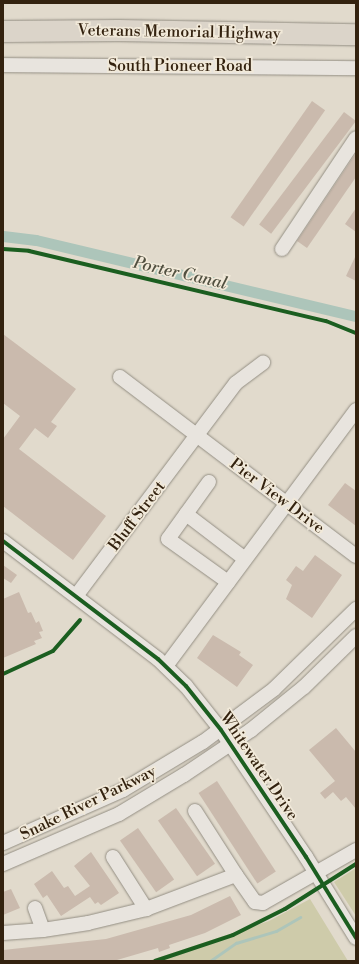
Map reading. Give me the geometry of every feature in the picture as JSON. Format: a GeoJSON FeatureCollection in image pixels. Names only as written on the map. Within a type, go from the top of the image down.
{"type":"FeatureCollection","features":[{"type":"Feature","properties":{"kind":"highway","name":"Veterans Memorial Highway"},"geometry":{"type":"LineString","coordinates":[[3,31],[118,30],[356,34]]}},
{"type":"Feature","properties":{"kind":"street","name":"South Pioneer Road"},"geometry":{"type":"LineString","coordinates":[[3,65],[356,68]]}},
{"type":"Feature","properties":{"kind":"street"},"geometry":{"type":"LineString","coordinates":[[282,248],[356,138]]}},
{"type":"Feature","properties":{"kind":"street","name":"Bluff Street"},"geometry":{"type":"LineString","coordinates":[[76,596],[236,382],[263,363]]}},
{"type":"Feature","properties":{"kind":"street","name":"Pier View Drive"},"geometry":{"type":"LineString","coordinates":[[120,377],[356,556]]}},
{"type":"Feature","properties":{"kind":"street"},"geometry":{"type":"LineString","coordinates":[[166,666],[356,410]]}},
{"type":"Feature","properties":{"kind":"street"},"geometry":{"type":"LineString","coordinates":[[209,482],[168,539],[228,582]]}},
{"type":"Feature","properties":{"kind":"street"},"geometry":{"type":"LineString","coordinates":[[186,514],[245,559]]}},
{"type":"Feature","properties":{"kind":"street","name":"Whitewater Drive"},"geometry":{"type":"LineString","coordinates":[[3,541],[166,666],[186,686],[221,730],[315,872],[356,938]]}},
{"type":"Feature","properties":{"kind":"street","name":"Snake River Parkway"},"geometry":{"type":"LineString","coordinates":[[3,843],[123,790],[221,730],[274,689],[356,609]]}},
{"type":"Feature","properties":{"kind":"street","name":"Snake River Parkway"},"geometry":{"type":"LineString","coordinates":[[3,864],[119,814],[230,744],[304,687],[356,636]]}},
{"type":"Feature","properties":{"kind":"street"},"geometry":{"type":"LineString","coordinates":[[195,811],[255,902],[263,903],[356,850]]}},
{"type":"Feature","properties":{"kind":"street"},"geometry":{"type":"LineString","coordinates":[[113,857],[146,909]]}},
{"type":"Feature","properties":{"kind":"street"},"geometry":{"type":"LineString","coordinates":[[3,933],[43,930],[146,909],[236,875]]}},
{"type":"Feature","properties":{"kind":"street"},"geometry":{"type":"LineString","coordinates":[[35,908],[43,930]]}},
{"type":"Feature","properties":{"kind":"shaded area"},"geometry":{"type":"Polygon","coordinates":[[[356,868],[356,916],[334,882],[356,868]]]}},
{"type":"Feature","properties":{"kind":"shaded area"},"geometry":{"type":"Polygon","coordinates":[[[310,899],[348,961],[148,961],[269,921],[310,899]]]}},
{"type":"Feature","properties":{"kind":"building"},"geometry":{"type":"Polygon","coordinates":[[[312,101],[325,110],[244,226],[231,217],[312,101]]]}},
{"type":"Feature","properties":{"kind":"building"},"geometry":{"type":"Polygon","coordinates":[[[344,112],[356,121],[271,234],[259,225],[344,112]]]}},
{"type":"Feature","properties":{"kind":"building"},"geometry":{"type":"Polygon","coordinates":[[[356,153],[356,177],[307,248],[297,241],[356,153]]]}},
{"type":"Feature","properties":{"kind":"building"},"geometry":{"type":"Polygon","coordinates":[[[356,208],[356,232],[345,224],[356,208]]]}},
{"type":"Feature","properties":{"kind":"building"},"geometry":{"type":"Polygon","coordinates":[[[356,255],[356,281],[346,276],[356,255]]]}},
{"type":"Feature","properties":{"kind":"building"},"geometry":{"type":"Polygon","coordinates":[[[3,334],[76,389],[51,422],[57,426],[48,438],[35,428],[19,449],[106,516],[73,560],[3,506],[3,439],[20,416],[3,403],[3,334]]]}},
{"type":"Feature","properties":{"kind":"building"},"geometry":{"type":"Polygon","coordinates":[[[345,483],[356,491],[356,526],[328,505],[345,483]]]}},
{"type":"Feature","properties":{"kind":"building"},"geometry":{"type":"Polygon","coordinates":[[[315,555],[342,575],[312,618],[286,599],[292,585],[286,580],[296,566],[303,571],[315,555]]]}},
{"type":"Feature","properties":{"kind":"building"},"geometry":{"type":"Polygon","coordinates":[[[3,565],[17,575],[11,583],[3,578],[3,565]]]}},
{"type":"Feature","properties":{"kind":"building"},"geometry":{"type":"Polygon","coordinates":[[[19,592],[28,613],[31,612],[36,623],[39,621],[43,631],[39,632],[42,638],[34,641],[36,644],[3,658],[3,599],[19,592]]]}},
{"type":"Feature","properties":{"kind":"building"},"geometry":{"type":"Polygon","coordinates":[[[213,635],[241,652],[239,655],[253,665],[237,687],[197,658],[213,635]]]}},
{"type":"Feature","properties":{"kind":"building"},"geometry":{"type":"Polygon","coordinates":[[[336,728],[356,752],[356,809],[346,797],[341,801],[333,792],[325,799],[320,793],[335,781],[309,750],[336,728]]]}},
{"type":"Feature","properties":{"kind":"building"},"geometry":{"type":"Polygon","coordinates":[[[217,781],[276,872],[257,884],[199,793],[217,781]]]}},
{"type":"Feature","properties":{"kind":"building"},"geometry":{"type":"Polygon","coordinates":[[[176,808],[215,864],[197,876],[158,821],[176,808]]]}},
{"type":"Feature","properties":{"kind":"building"},"geometry":{"type":"Polygon","coordinates":[[[138,828],[174,880],[156,892],[120,841],[138,828]]]}},
{"type":"Feature","properties":{"kind":"building"},"geometry":{"type":"Polygon","coordinates":[[[91,852],[119,893],[101,905],[98,902],[95,904],[90,897],[61,916],[47,895],[43,898],[34,884],[52,871],[64,888],[68,886],[75,896],[90,886],[74,866],[91,852]]]}},
{"type":"Feature","properties":{"kind":"building"},"geometry":{"type":"Polygon","coordinates":[[[11,889],[20,908],[3,915],[3,892],[11,889]]]}},
{"type":"Feature","properties":{"kind":"building"},"geometry":{"type":"Polygon","coordinates":[[[230,896],[241,915],[205,933],[169,945],[170,948],[159,952],[158,948],[117,960],[101,961],[3,961],[3,950],[106,939],[191,915],[230,896]]]}},
{"type":"Feature","properties":{"kind":"waterway","name":"Porter Canal"},"geometry":{"type":"LineString","coordinates":[[3,236],[36,240],[356,316]]}},
{"type":"Feature","properties":{"kind":"waterway"},"geometry":{"type":"LineString","coordinates":[[210,961],[236,943],[276,931],[300,917]]}},
{"type":"Feature","properties":{"kind":"cycle path"},"geometry":{"type":"LineString","coordinates":[[3,249],[29,251],[326,321],[356,333]]}},
{"type":"Feature","properties":{"kind":"cycle path"},"geometry":{"type":"LineString","coordinates":[[3,541],[158,659],[186,686],[221,730],[306,857],[356,938]]}},
{"type":"Feature","properties":{"kind":"cycle path"},"geometry":{"type":"LineString","coordinates":[[3,674],[53,651],[80,620]]}},
{"type":"Feature","properties":{"kind":"cycle path"},"geometry":{"type":"LineString","coordinates":[[155,961],[233,935],[285,909],[356,864]]}}]}
